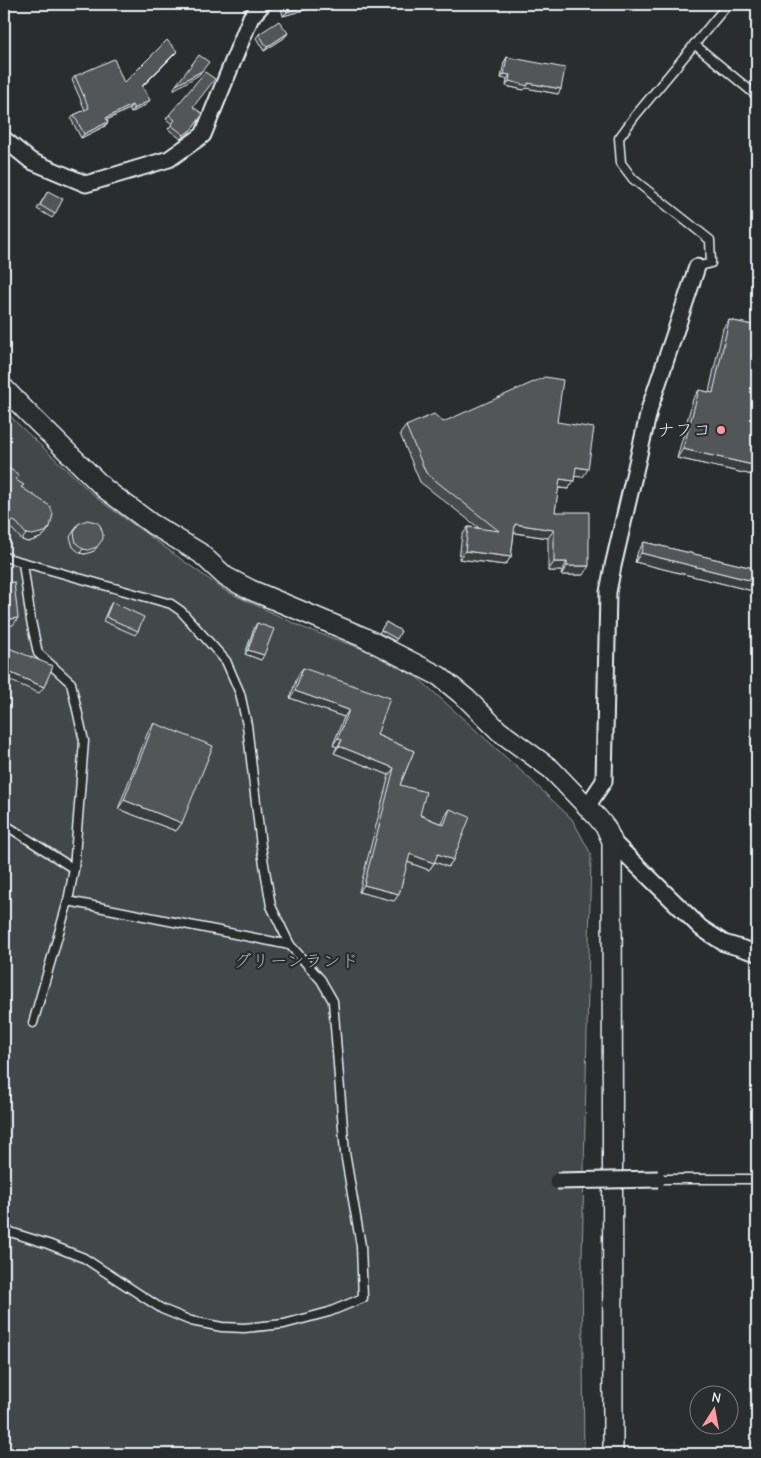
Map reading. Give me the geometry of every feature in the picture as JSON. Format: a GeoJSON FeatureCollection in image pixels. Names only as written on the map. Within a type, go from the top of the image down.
{"type":"FeatureCollection","features":[{"type":"Feature","properties":{"kind":"street"},"geometry":{"type":"LineString","coordinates":[[4,139],[31,161],[86,184],[169,159],[203,135],[251,17],[262,4]]}},
{"type":"Feature","properties":{"kind":"street"},"geometry":{"type":"LineString","coordinates":[[588,805],[604,781],[608,592],[613,566],[650,407],[698,267]]}},
{"type":"Feature","properties":{"kind":"street"},"geometry":{"type":"LineString","coordinates":[[4,388],[105,489],[152,524],[200,553],[226,577],[242,586],[363,637],[439,676],[467,699],[499,730],[551,769],[588,805],[606,828],[612,841],[701,928],[724,943],[757,953]]}},
{"type":"Feature","properties":{"kind":"street"},"geometry":{"type":"LineString","coordinates":[[612,841],[613,1454]]}},
{"type":"Feature","properties":{"kind":"street"},"geometry":{"type":"LineString","coordinates":[[557,1181],[658,1180]]}},
{"type":"Feature","properties":{"kind":"lane"},"geometry":{"type":"LineString","coordinates":[[698,267],[712,263],[710,240],[633,179],[621,163],[620,138],[635,116],[728,4]]}},
{"type":"Feature","properties":{"kind":"lane"},"geometry":{"type":"LineString","coordinates":[[694,44],[757,96]]}},
{"type":"Feature","properties":{"kind":"lane"},"geometry":{"type":"LineString","coordinates":[[4,557],[171,604],[181,611],[226,661],[240,693],[247,725],[261,846],[271,906],[290,944],[321,980],[333,1001],[345,1153],[361,1246],[363,1298],[329,1312],[284,1324],[244,1328],[222,1327],[191,1321],[162,1309],[84,1258],[4,1230]]}},
{"type":"Feature","properties":{"kind":"lane"},"geometry":{"type":"LineString","coordinates":[[23,563],[31,621],[38,653],[71,683],[84,741],[74,869],[68,901],[33,1023]]}},
{"type":"Feature","properties":{"kind":"lane"},"geometry":{"type":"LineString","coordinates":[[4,824],[74,869]]}},
{"type":"Feature","properties":{"kind":"lane"},"geometry":{"type":"LineString","coordinates":[[68,901],[290,944]]}},
{"type":"Feature","properties":{"kind":"lane"},"geometry":{"type":"LineString","coordinates":[[658,1180],[757,1179]]}},
{"type":"Feature","properties":{"kind":"green space","name":"グリーンランド"},"geometry":{"type":"Polygon","coordinates":[[[4,409],[98,499],[224,590],[304,628],[371,652],[418,678],[572,819],[591,854],[582,1258],[584,1454],[4,1454],[4,409]]]}},
{"type":"Feature","properties":{"kind":"building"},"geometry":{"type":"Polygon","coordinates":[[[284,4],[313,4],[287,12],[284,4]]]}},
{"type":"Feature","properties":{"kind":"building"},"geometry":{"type":"Polygon","coordinates":[[[279,21],[288,33],[267,47],[259,34],[279,21]]]}},
{"type":"Feature","properties":{"kind":"building"},"geometry":{"type":"Polygon","coordinates":[[[167,40],[177,51],[142,86],[150,100],[134,109],[132,105],[106,118],[108,122],[84,134],[74,115],[89,108],[75,76],[114,59],[124,83],[167,40]]]}},
{"type":"Feature","properties":{"kind":"building"},"geometry":{"type":"Polygon","coordinates":[[[199,55],[209,62],[202,71],[176,85],[199,55]]]}},
{"type":"Feature","properties":{"kind":"building"},"geometry":{"type":"Polygon","coordinates":[[[507,57],[565,68],[561,89],[528,83],[528,86],[509,81],[510,75],[504,74],[507,57]]]}},
{"type":"Feature","properties":{"kind":"building"},"geometry":{"type":"Polygon","coordinates":[[[205,72],[215,79],[193,107],[203,114],[192,129],[184,135],[171,125],[175,120],[169,115],[205,72]]]}},
{"type":"Feature","properties":{"kind":"building"},"geometry":{"type":"Polygon","coordinates":[[[48,191],[63,199],[55,214],[40,205],[48,191]]]}},
{"type":"Feature","properties":{"kind":"building","name":"ナフコ"},"geometry":{"type":"Polygon","coordinates":[[[729,320],[757,326],[757,466],[683,449],[699,390],[713,393],[729,320]]]}},
{"type":"Feature","properties":{"kind":"building"},"geometry":{"type":"Polygon","coordinates":[[[545,377],[563,380],[557,422],[594,428],[588,469],[576,467],[574,481],[560,479],[555,512],[589,512],[589,566],[567,566],[567,562],[554,562],[554,530],[515,524],[511,557],[465,551],[468,527],[499,531],[426,473],[406,426],[434,414],[443,422],[545,377]]]}},
{"type":"Feature","properties":{"kind":"building"},"geometry":{"type":"Polygon","coordinates":[[[4,465],[19,475],[16,480],[24,485],[21,487],[50,506],[53,514],[50,527],[45,532],[32,535],[26,534],[17,523],[4,516],[4,465]]]}},
{"type":"Feature","properties":{"kind":"building"},"geometry":{"type":"Polygon","coordinates":[[[87,520],[100,525],[103,534],[103,539],[97,547],[88,550],[83,549],[76,543],[74,533],[78,524],[87,520]]]}},
{"type":"Feature","properties":{"kind":"building"},"geometry":{"type":"Polygon","coordinates":[[[644,542],[757,569],[757,582],[641,553],[644,542]]]}},
{"type":"Feature","properties":{"kind":"building"},"geometry":{"type":"Polygon","coordinates":[[[14,582],[18,618],[4,620],[4,583],[14,582]]]}},
{"type":"Feature","properties":{"kind":"building"},"geometry":{"type":"Polygon","coordinates":[[[112,602],[144,617],[138,631],[106,617],[112,602]]]}},
{"type":"Feature","properties":{"kind":"building"},"geometry":{"type":"Polygon","coordinates":[[[386,622],[401,631],[397,639],[381,630],[386,622]]]}},
{"type":"Feature","properties":{"kind":"building"},"geometry":{"type":"Polygon","coordinates":[[[257,623],[274,629],[264,655],[248,650],[257,623]]]}},
{"type":"Feature","properties":{"kind":"building"},"geometry":{"type":"Polygon","coordinates":[[[4,646],[53,666],[44,687],[4,670],[4,646]]]}},
{"type":"Feature","properties":{"kind":"building"},"geometry":{"type":"Polygon","coordinates":[[[303,668],[390,698],[377,735],[414,751],[400,785],[426,792],[420,815],[444,825],[450,809],[470,817],[453,860],[438,854],[434,863],[410,854],[399,894],[364,885],[394,768],[339,746],[342,740],[338,738],[349,710],[295,691],[303,668]]]}},
{"type":"Feature","properties":{"kind":"building"},"geometry":{"type":"Polygon","coordinates":[[[154,723],[213,746],[182,823],[124,800],[154,723]]]}},
{"type":"Feature","properties":{"kind":"place","name":"ナフコ"},"geometry":{"type":"Point","coordinates":[721,430]}}]}
